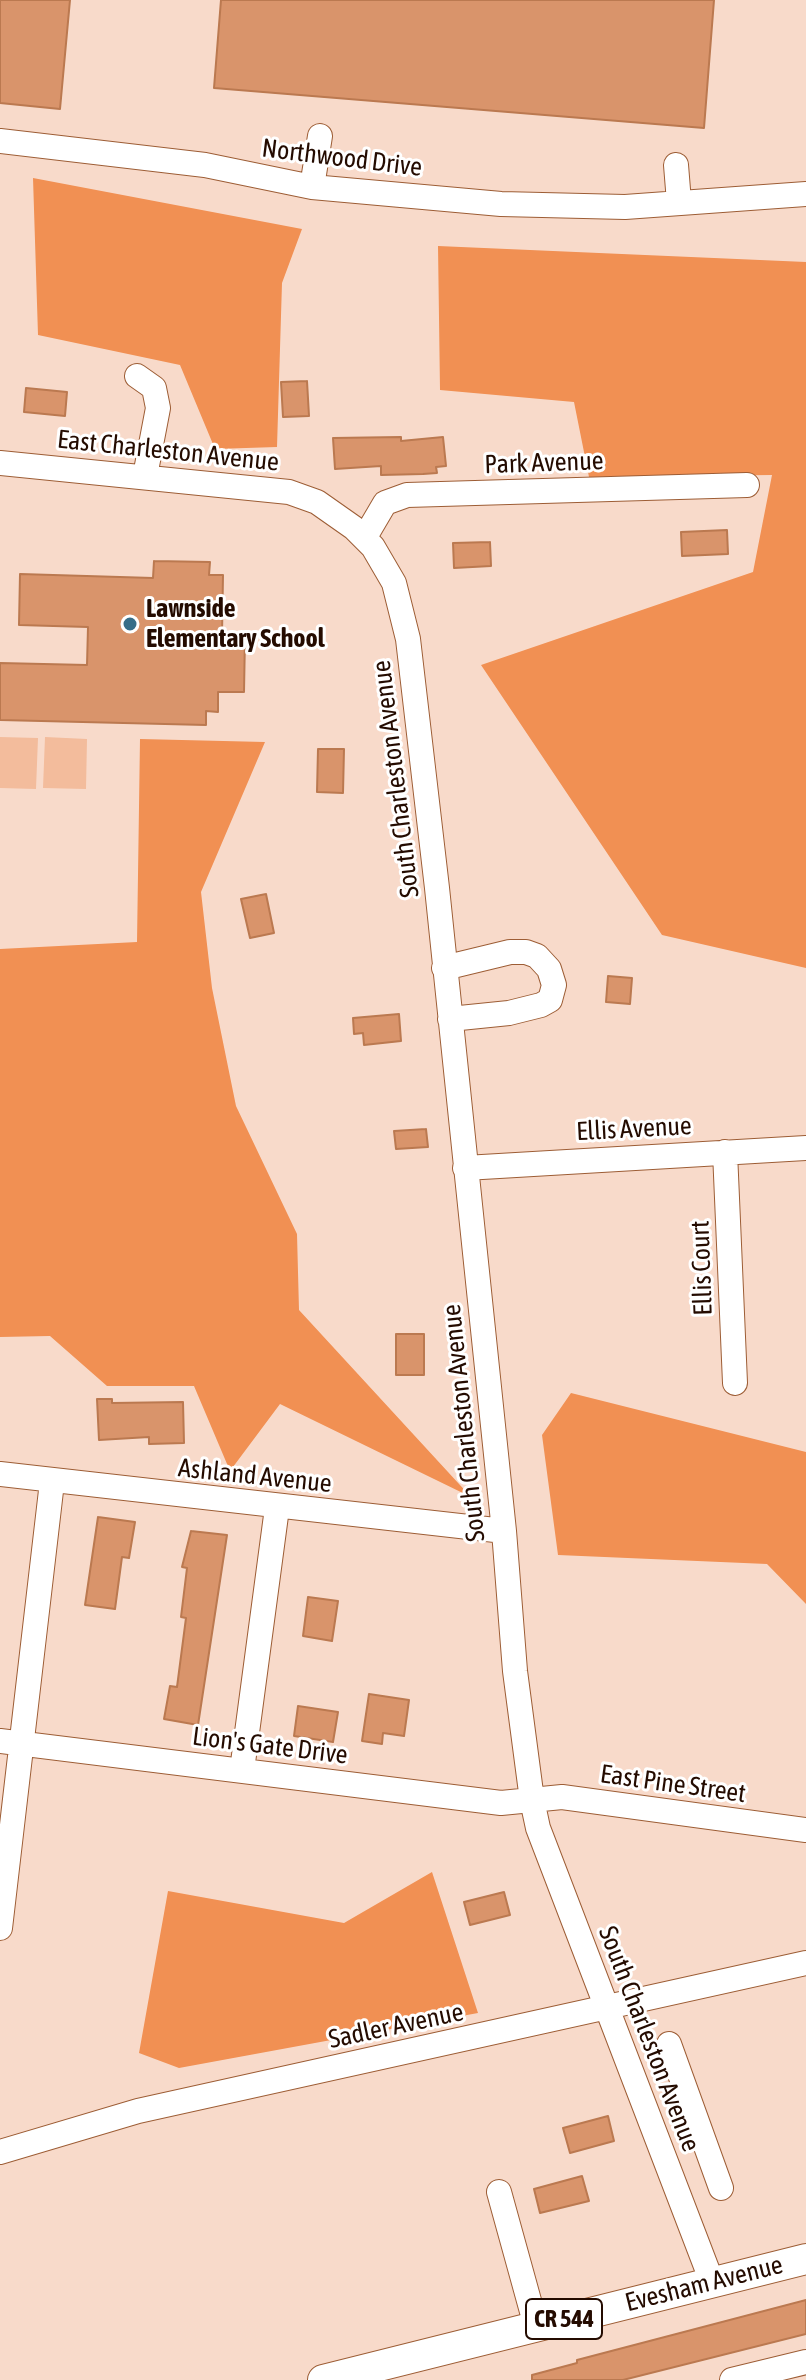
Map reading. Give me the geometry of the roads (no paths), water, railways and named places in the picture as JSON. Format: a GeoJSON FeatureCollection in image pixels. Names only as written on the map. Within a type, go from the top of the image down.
{"type":"FeatureCollection","features":[{"type":"Feature","properties":{"kind":"main road","name":"Evesham Avenue"},"geometry":{"type":"LineString","coordinates":[[323,2380],[806,2259]]}},
{"type":"Feature","properties":{"kind":"street"},"geometry":{"type":"LineString","coordinates":[[312,187],[320,136]]}},
{"type":"Feature","properties":{"kind":"street","name":"Northwood Drive"},"geometry":{"type":"LineString","coordinates":[[0,141],[205,165],[312,187],[501,204],[625,207],[806,194]]}},
{"type":"Feature","properties":{"kind":"street"},"geometry":{"type":"LineString","coordinates":[[676,165],[679,202]]}},
{"type":"Feature","properties":{"kind":"street"},"geometry":{"type":"LineString","coordinates":[[137,376],[154,388],[158,408],[145,476]]}},
{"type":"Feature","properties":{"kind":"street","name":"East Charleston Avenue"},"geometry":{"type":"LineString","coordinates":[[0,463],[289,492],[317,502],[365,537]]}},
{"type":"Feature","properties":{"kind":"street","name":"Park Avenue"},"geometry":{"type":"LineString","coordinates":[[365,537],[385,503],[407,495],[747,485]]}},
{"type":"Feature","properties":{"kind":"street","name":"South Charleston Avenue"},"geometry":{"type":"LineString","coordinates":[[365,537],[394,583],[408,639],[504,1531],[515,1671],[532,1800],[538,1828],[712,2282]]}},
{"type":"Feature","properties":{"kind":"street"},"geometry":{"type":"LineString","coordinates":[[444,968],[510,952],[526,952],[537,956],[549,969],[554,985],[550,1000],[541,1005],[509,1013],[450,1019]]}},
{"type":"Feature","properties":{"kind":"street","name":"Ellis Avenue"},"geometry":{"type":"LineString","coordinates":[[465,1168],[806,1148]]}},
{"type":"Feature","properties":{"kind":"street","name":"Ellis Court"},"geometry":{"type":"LineString","coordinates":[[725,1152],[735,1383]]}},
{"type":"Feature","properties":{"kind":"street","name":"Ashland Avenue"},"geometry":{"type":"LineString","coordinates":[[0,1474],[277,1508],[504,1531]]}},
{"type":"Feature","properties":{"kind":"street"},"geometry":{"type":"LineString","coordinates":[[0,1928],[10,1743],[52,1482]]}},
{"type":"Feature","properties":{"kind":"street"},"geometry":{"type":"LineString","coordinates":[[242,1770],[277,1508]]}},
{"type":"Feature","properties":{"kind":"street","name":"Lion's Gate Drive"},"geometry":{"type":"LineString","coordinates":[[10,1743],[501,1803],[532,1800]]}},
{"type":"Feature","properties":{"kind":"street","name":"East Pine Street"},"geometry":{"type":"LineString","coordinates":[[532,1800],[562,1797],[806,1830]]}},
{"type":"Feature","properties":{"kind":"street","name":"Sadler Avenue"},"geometry":{"type":"LineString","coordinates":[[0,2152],[138,2111],[806,1963]]}},
{"type":"Feature","properties":{"kind":"street"},"geometry":{"type":"LineString","coordinates":[[669,2044],[721,2188]]}},
{"type":"Feature","properties":{"kind":"street"},"geometry":{"type":"LineString","coordinates":[[656,2135],[696,2119]]}},
{"type":"Feature","properties":{"kind":"street"},"geometry":{"type":"LineString","coordinates":[[499,2192],[536,2326]]}},
{"type":"Feature","properties":{"kind":"street"},"geometry":{"type":"LineString","coordinates":[[732,2380],[806,2362]]}},
{"type":"Feature","properties":{"kind":"place","name":"Lawnside Elementary School"},"geometry":{"type":"Point","coordinates":[130,624]}}]}
